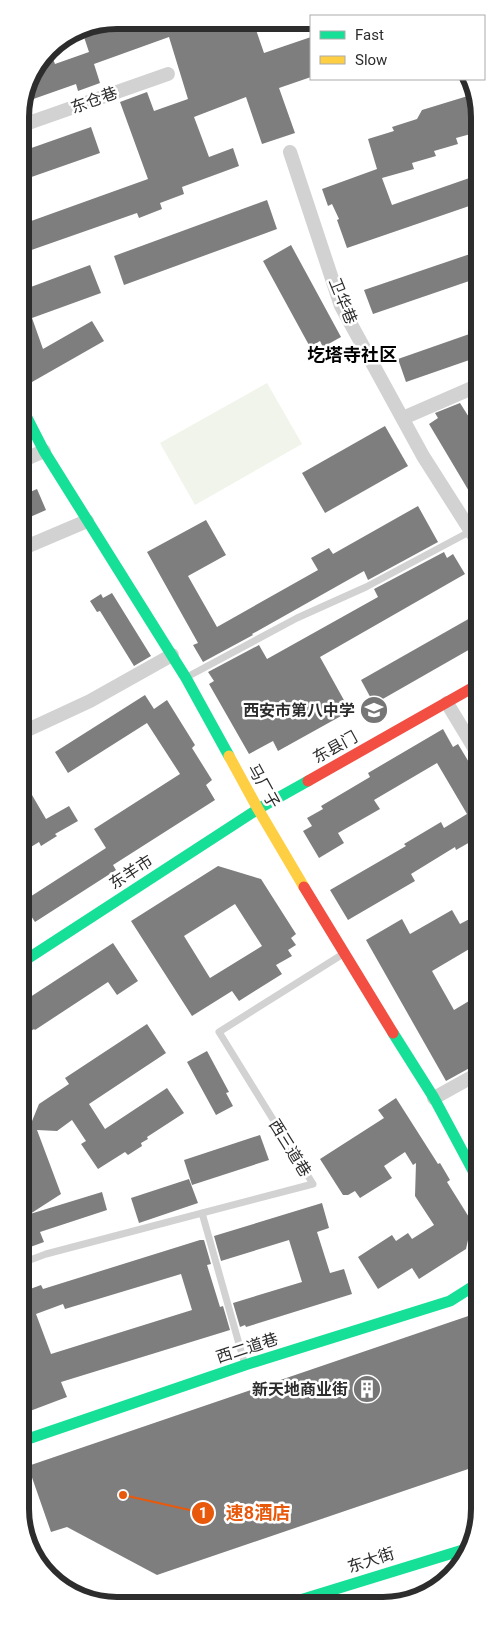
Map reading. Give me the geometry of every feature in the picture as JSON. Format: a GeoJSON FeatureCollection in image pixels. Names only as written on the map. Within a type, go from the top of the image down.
{"type":"FeatureCollection","features":[{"type":"Feature","properties":{"kind":"street","name":"东仓巷"},"geometry":{"type":"LineString","coordinates":[[29,123],[168,74]]}},
{"type":"Feature","properties":{"kind":"street","name":"卫华巷"},"geometry":{"type":"LineString","coordinates":[[290,152],[341,306],[423,456],[471,531]]}},
{"type":"Feature","properties":{"kind":"street"},"geometry":{"type":"LineString","coordinates":[[402,418],[471,388]]}},
{"type":"Feature","properties":{"kind":"street","name":"马厂子"},"geometry":{"type":"LineString","coordinates":[[29,423],[87,521],[186,678],[258,809],[344,954],[434,1098],[471,1167]]}},
{"type":"Feature","properties":{"kind":"street"},"geometry":{"type":"LineString","coordinates":[[29,458],[44,451]]}},
{"type":"Feature","properties":{"kind":"street"},"geometry":{"type":"LineString","coordinates":[[29,546],[87,521]]}},
{"type":"Feature","properties":{"kind":"street"},"geometry":{"type":"LineString","coordinates":[[29,729],[90,701],[172,655]]}},
{"type":"Feature","properties":{"kind":"street","name":"东县门"},"geometry":{"type":"LineString","coordinates":[[258,809],[471,689]]}},
{"type":"Feature","properties":{"kind":"street"},"geometry":{"type":"LineString","coordinates":[[447,703],[471,743]]}},
{"type":"Feature","properties":{"kind":"street","name":"东羊市"},"geometry":{"type":"LineString","coordinates":[[29,958],[258,809]]}},
{"type":"Feature","properties":{"kind":"street"},"geometry":{"type":"LineString","coordinates":[[434,1098],[471,1077]]}},
{"type":"Feature","properties":{"kind":"street","name":"西二道巷"},"geometry":{"type":"LineString","coordinates":[[29,1439],[245,1365],[450,1301],[471,1288]]}},
{"type":"Feature","properties":{"kind":"street","name":"东大街"},"geometry":{"type":"LineString","coordinates":[[309,1597],[461,1550]]}},
{"type":"Feature","properties":{"kind":"lane"},"geometry":{"type":"LineString","coordinates":[[186,678],[297,618],[366,587],[471,531]]}},
{"type":"Feature","properties":{"kind":"lane","name":"西三道巷"},"geometry":{"type":"LineString","coordinates":[[29,1260],[46,1254],[313,1184],[219,1032],[344,954]]}},
{"type":"Feature","properties":{"kind":"lane"},"geometry":{"type":"LineString","coordinates":[[202,1213],[245,1365]]}},
{"type":"Feature","properties":{"kind":"shaded area"},"geometry":{"type":"Polygon","coordinates":[[[267,383],[302,444],[195,505],[160,443],[267,383]]]}},
{"type":"Feature","properties":{"kind":"building"},"geometry":{"type":"Polygon","coordinates":[[[117,29],[256,29],[264,53],[310,37],[310,77],[279,88],[295,133],[262,144],[246,97],[194,117],[209,157],[233,148],[239,166],[182,187],[184,194],[160,203],[162,209],[139,218],[137,213],[29,251],[29,222],[148,179],[120,102],[147,92],[154,111],[188,99],[169,37],[94,64],[100,83],[78,91],[76,84],[31,100],[35,83],[52,58],[55,64],[89,52],[84,37],[104,30],[117,29]]]}},
{"type":"Feature","properties":{"kind":"building"},"geometry":{"type":"Polygon","coordinates":[[[469,96],[471,134],[456,138],[458,144],[434,151],[436,156],[412,163],[414,169],[382,178],[392,205],[471,177],[471,205],[347,248],[337,220],[339,219],[332,204],[328,206],[322,189],[377,169],[368,139],[394,131],[392,127],[417,119],[422,110],[469,96]]]}},
{"type":"Feature","properties":{"kind":"building"},"geometry":{"type":"Polygon","coordinates":[[[91,127],[100,153],[29,178],[29,149],[91,127]]]}},
{"type":"Feature","properties":{"kind":"building"},"geometry":{"type":"Polygon","coordinates":[[[267,200],[277,229],[124,285],[114,256],[267,200]]]}},
{"type":"Feature","properties":{"kind":"building"},"geometry":{"type":"Polygon","coordinates":[[[291,245],[341,337],[323,347],[320,341],[310,347],[263,261],[291,245]]]}},
{"type":"Feature","properties":{"kind":"building"},"geometry":{"type":"Polygon","coordinates":[[[471,254],[471,280],[373,314],[364,290],[471,254]]]}},
{"type":"Feature","properties":{"kind":"building"},"geometry":{"type":"Polygon","coordinates":[[[90,265],[101,293],[32,318],[43,349],[92,321],[104,341],[32,382],[29,377],[29,288],[90,265]]]}},
{"type":"Feature","properties":{"kind":"building"},"geometry":{"type":"Polygon","coordinates":[[[471,333],[471,359],[406,382],[398,359],[471,333]]]}},
{"type":"Feature","properties":{"kind":"building"},"geometry":{"type":"Polygon","coordinates":[[[460,403],[471,420],[471,495],[429,424],[438,418],[435,413],[460,403]]]}},
{"type":"Feature","properties":{"kind":"building"},"geometry":{"type":"Polygon","coordinates":[[[385,426],[408,466],[325,513],[302,473],[385,426]]]}},
{"type":"Feature","properties":{"kind":"building"},"geometry":{"type":"Polygon","coordinates":[[[37,489],[46,510],[29,517],[29,492],[37,489]]]}},
{"type":"Feature","properties":{"kind":"building"},"geometry":{"type":"Polygon","coordinates":[[[418,506],[438,542],[368,580],[364,571],[203,662],[193,645],[198,643],[147,552],[206,520],[226,555],[188,576],[217,627],[318,570],[311,558],[329,548],[333,554],[418,506]]]}},
{"type":"Feature","properties":{"kind":"building"},"geometry":{"type":"Polygon","coordinates":[[[444,552],[447,558],[453,554],[465,574],[320,657],[350,711],[278,751],[273,741],[249,754],[209,684],[214,681],[208,672],[259,645],[267,659],[378,597],[374,589],[444,552]]]}},
{"type":"Feature","properties":{"kind":"building"},"geometry":{"type":"Polygon","coordinates":[[[112,593],[151,656],[134,666],[100,611],[97,612],[90,601],[101,594],[103,598],[112,593]]]}},
{"type":"Feature","properties":{"kind":"building"},"geometry":{"type":"Polygon","coordinates":[[[471,618],[471,649],[374,704],[361,680],[471,618]]]}},
{"type":"Feature","properties":{"kind":"building"},"geometry":{"type":"Polygon","coordinates":[[[145,695],[154,709],[167,700],[195,745],[192,748],[212,780],[206,785],[215,800],[113,865],[116,870],[35,922],[29,913],[29,898],[106,848],[94,829],[180,774],[147,723],[68,773],[55,752],[145,695]]]}},
{"type":"Feature","properties":{"kind":"building"},"geometry":{"type":"Polygon","coordinates":[[[443,729],[453,747],[458,744],[471,766],[471,842],[456,850],[455,847],[411,874],[415,881],[348,920],[330,890],[406,846],[404,844],[441,822],[444,828],[467,814],[437,763],[374,800],[380,809],[338,833],[344,843],[319,858],[303,831],[312,826],[307,818],[323,809],[321,806],[370,777],[368,773],[443,729]]]}},
{"type":"Feature","properties":{"kind":"building"},"geometry":{"type":"Polygon","coordinates":[[[32,795],[46,819],[69,806],[78,821],[55,834],[57,836],[41,846],[39,842],[29,848],[29,797],[32,795]]]}},
{"type":"Feature","properties":{"kind":"building"},"geometry":{"type":"Polygon","coordinates":[[[218,866],[261,879],[296,934],[291,938],[296,945],[288,950],[292,956],[276,965],[282,974],[239,1001],[232,991],[192,1016],[131,921],[218,866]],[[235,904],[184,936],[210,978],[262,946],[235,904]]]}},
{"type":"Feature","properties":{"kind":"building"},"geometry":{"type":"Polygon","coordinates":[[[452,910],[460,924],[471,918],[471,948],[432,971],[454,1010],[471,1000],[471,1067],[446,1081],[366,940],[402,919],[410,934],[452,910]]]}},
{"type":"Feature","properties":{"kind":"building"},"geometry":{"type":"Polygon","coordinates":[[[113,943],[138,981],[117,995],[108,982],[29,1032],[29,998],[113,943]]]}},
{"type":"Feature","properties":{"kind":"building"},"geometry":{"type":"Polygon","coordinates":[[[147,1024],[166,1053],[89,1104],[105,1129],[167,1088],[184,1113],[147,1137],[148,1139],[141,1143],[142,1146],[128,1155],[125,1152],[98,1169],[81,1144],[86,1141],[72,1120],[57,1131],[37,1130],[61,1194],[30,1214],[102,1192],[107,1210],[40,1232],[44,1242],[29,1247],[29,1128],[39,1104],[69,1084],[65,1078],[147,1024]]]}},
{"type":"Feature","properties":{"kind":"building"},"geometry":{"type":"Polygon","coordinates":[[[207,1051],[229,1092],[226,1093],[233,1106],[216,1115],[187,1062],[207,1051]]]}},
{"type":"Feature","properties":{"kind":"building"},"geometry":{"type":"Polygon","coordinates":[[[396,1098],[450,1180],[447,1182],[471,1220],[471,1226],[466,1249],[419,1279],[412,1268],[378,1289],[358,1257],[392,1235],[396,1241],[408,1233],[412,1239],[434,1225],[415,1196],[416,1163],[413,1165],[405,1152],[384,1166],[392,1178],[360,1198],[355,1191],[348,1195],[343,1195],[320,1159],[384,1118],[378,1110],[396,1098]]]}},
{"type":"Feature","properties":{"kind":"building"},"geometry":{"type":"Polygon","coordinates":[[[260,1135],[269,1160],[192,1185],[184,1160],[260,1135]]]}},
{"type":"Feature","properties":{"kind":"building"},"geometry":{"type":"Polygon","coordinates":[[[189,1179],[198,1203],[139,1223],[131,1198],[189,1179]]]}},
{"type":"Feature","properties":{"kind":"building"},"geometry":{"type":"Polygon","coordinates":[[[322,1203],[329,1228],[317,1232],[330,1273],[344,1269],[352,1294],[246,1327],[245,1325],[240,1327],[233,1303],[302,1282],[289,1240],[221,1261],[214,1236],[322,1203]]]}},
{"type":"Feature","properties":{"kind":"building"},"geometry":{"type":"Polygon","coordinates":[[[204,1240],[211,1264],[207,1265],[220,1307],[223,1306],[230,1330],[61,1382],[67,1397],[29,1411],[29,1289],[41,1285],[43,1289],[204,1240]],[[181,1274],[65,1309],[63,1304],[36,1314],[51,1354],[192,1310],[181,1274]]]}},
{"type":"Feature","properties":{"kind":"building","name":"新天地商业街"},"geometry":{"type":"Polygon","coordinates":[[[471,1315],[471,1468],[157,1575],[67,1527],[51,1532],[29,1466],[471,1315]]]}},
{"type":"Feature","properties":{"kind":"traffic: fast"},"geometry":{"type":"LineString","coordinates":[[29,422],[44,451],[186,678],[229,756]]}},
{"type":"Feature","properties":{"kind":"traffic: fast"},"geometry":{"type":"LineString","coordinates":[[29,958],[258,809],[308,781]]}},
{"type":"Feature","properties":{"kind":"traffic: fast"},"geometry":{"type":"LineString","coordinates":[[393,1033],[434,1098],[471,1167]]}},
{"type":"Feature","properties":{"kind":"traffic: fast"},"geometry":{"type":"LineString","coordinates":[[29,1439],[245,1365],[450,1301],[471,1288]]}},
{"type":"Feature","properties":{"kind":"traffic: fast"},"geometry":{"type":"LineString","coordinates":[[310,1597],[460,1551]]}},
{"type":"Feature","properties":{"kind":"traffic: slow"},"geometry":{"type":"LineString","coordinates":[[229,756],[304,887]]}},
{"type":"Feature","properties":{"kind":"traffic: jam"},"geometry":{"type":"LineString","coordinates":[[308,781],[471,689]]}},
{"type":"Feature","properties":{"kind":"traffic: jam"},"geometry":{"type":"LineString","coordinates":[[304,887],[393,1033]]}},
{"type":"Feature","properties":{"kind":"place","name":"西安市第八中学"},"geometry":{"type":"Point","coordinates":[374,710]}},
{"type":"Feature","properties":{"kind":"place","name":"新天地商业街"},"geometry":{"type":"Point","coordinates":[367,1389]}},
{"type":"Feature","properties":{"kind":"place","name":"速8酒店"},"geometry":{"type":"Point","coordinates":[123,1495]}},
{"type":"Feature","properties":{"kind":"district","name":"圪塔寺社区"},"geometry":{"type":"Point","coordinates":[352,354]}}]}
